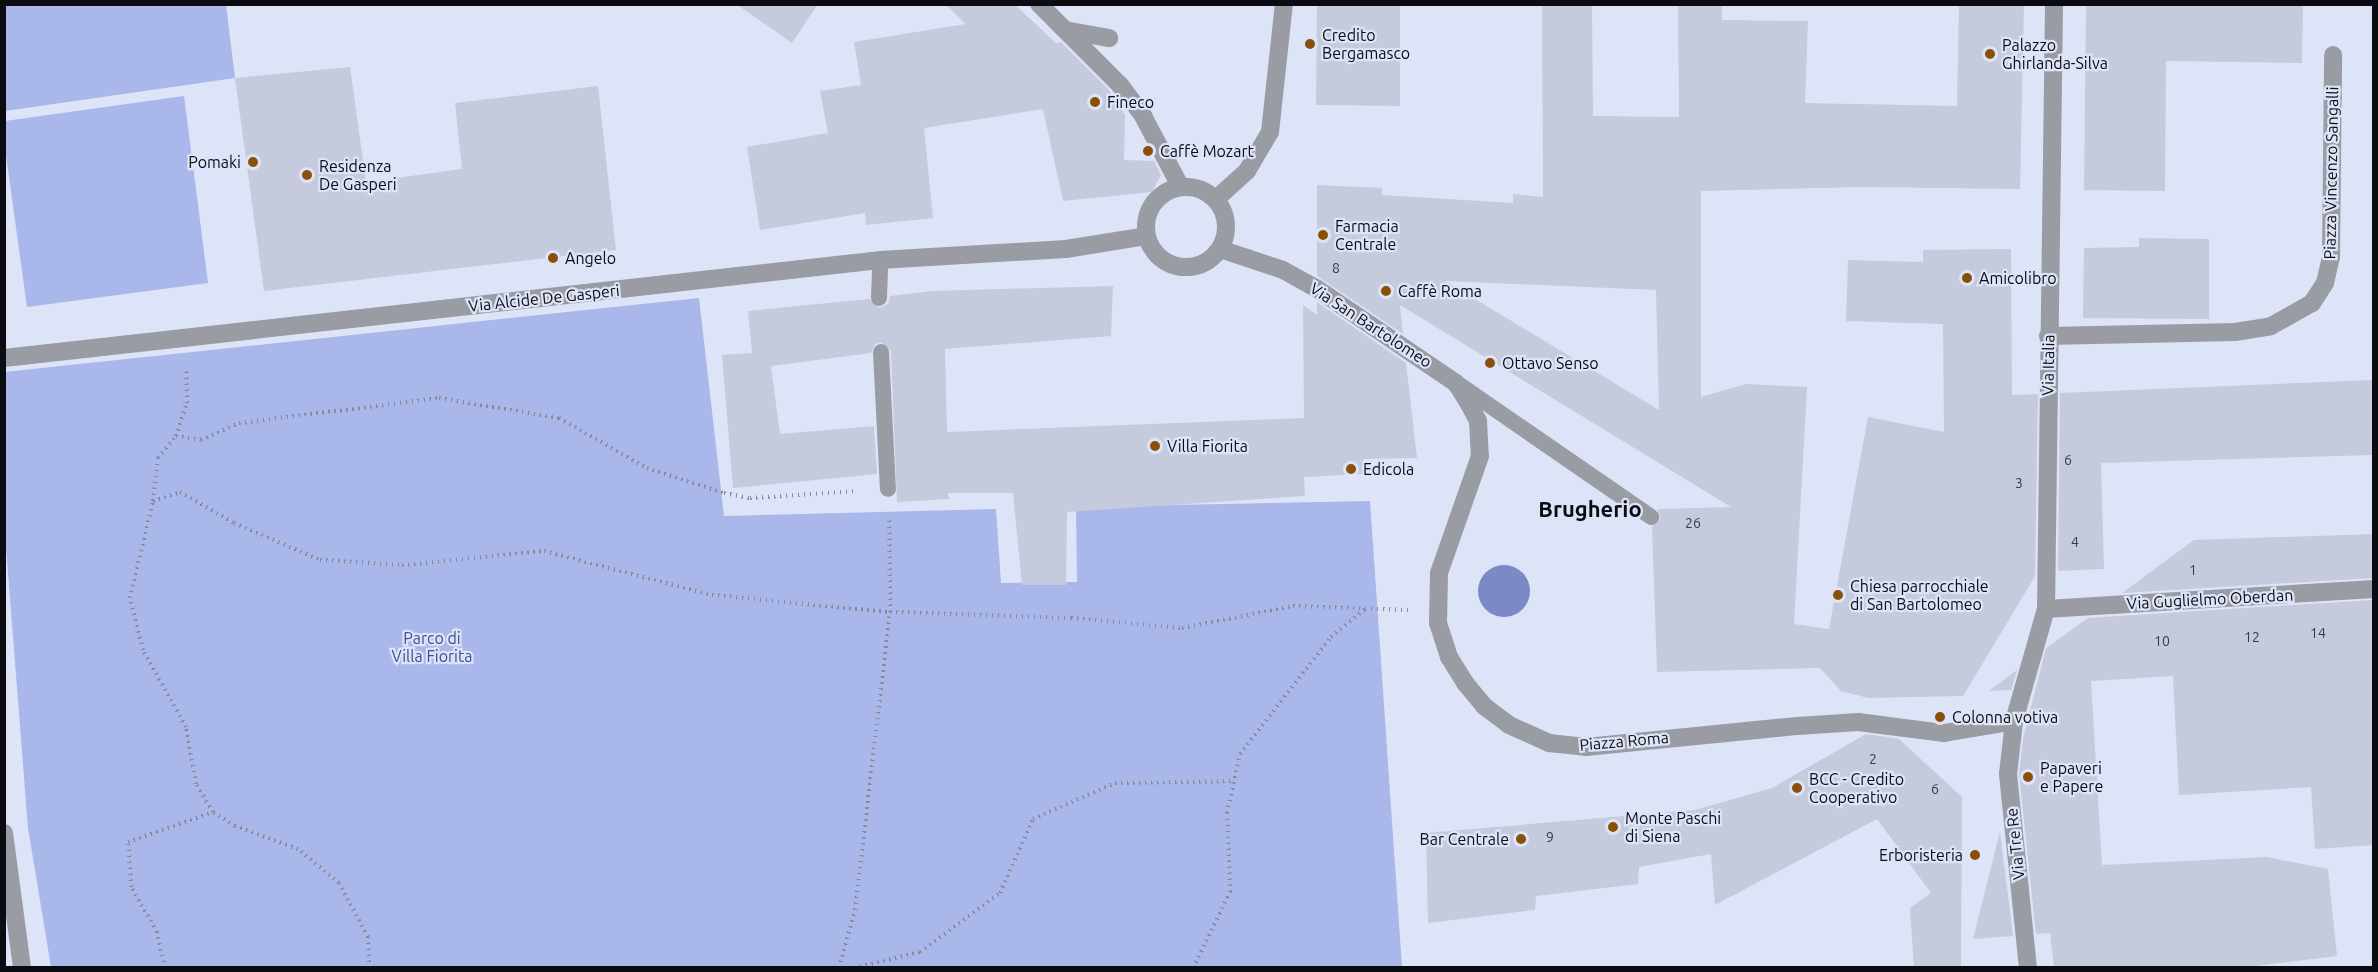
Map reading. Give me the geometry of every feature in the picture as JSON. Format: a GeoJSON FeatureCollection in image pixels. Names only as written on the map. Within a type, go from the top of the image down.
{"type":"FeatureCollection","features":[{"type":"Feature","properties":{"kind":"street"},"geometry":{"type":"LineString","coordinates":[[1039,4],[1130,98],[1180,186]]}},
{"type":"Feature","properties":{"kind":"street"},"geometry":{"type":"LineString","coordinates":[[1216,199],[1247,171],[1270,132],[1284,4]]}},
{"type":"Feature","properties":{"kind":"street","name":"Via Italia"},"geometry":{"type":"LineString","coordinates":[[2014,721],[2046,609],[2054,4]]}},
{"type":"Feature","properties":{"kind":"street"},"geometry":{"type":"LineString","coordinates":[[1065,30],[1109,38]]}},
{"type":"Feature","properties":{"kind":"street","name":"Piazza Vincenzo Sangalli"},"geometry":{"type":"LineString","coordinates":[[2048,336],[2235,332],[2271,326],[2312,303],[2325,283],[2331,258],[2333,55]]}},
{"type":"Feature","properties":{"kind":"street"},"geometry":{"type":"LineString","coordinates":[[1180,186],[1193,187],[1216,199],[1226,224],[1220,249],[1211,259],[1186,268],[1160,258],[1146,236],[1145,223],[1156,199],[1180,186]]}},
{"type":"Feature","properties":{"kind":"street","name":"Via Alcide De Gasperi"},"geometry":{"type":"LineString","coordinates":[[4,358],[880,260],[1084,247],[1146,236]]}},
{"type":"Feature","properties":{"kind":"street","name":"Via San Bartolomeo"},"geometry":{"type":"LineString","coordinates":[[1220,249],[1283,270],[1396,339],[1456,383]]}},
{"type":"Feature","properties":{"kind":"street","name":"Piazza Roma"},"geometry":{"type":"LineString","coordinates":[[1456,383],[1478,422],[1480,456],[1444,556],[1437,610],[1449,657],[1473,694],[1509,725],[1549,743],[1586,747],[1741,730],[1858,723],[1962,732],[2014,721]]}},
{"type":"Feature","properties":{"kind":"street","name":"Via Guglielmo Oberdan"},"geometry":{"type":"LineString","coordinates":[[2046,609],[2373,589]]}},
{"type":"Feature","properties":{"kind":"street","name":"Via Tre Re"},"geometry":{"type":"LineString","coordinates":[[2014,721],[2008,774],[2028,968]]}},
{"type":"Feature","properties":{"kind":"street"},"geometry":{"type":"LineString","coordinates":[[4,833],[22,968]]}},
{"type":"Feature","properties":{"kind":"lane"},"geometry":{"type":"LineString","coordinates":[[879,297],[880,260]]}},
{"type":"Feature","properties":{"kind":"lane"},"geometry":{"type":"LineString","coordinates":[[881,352],[888,489]]}},
{"type":"Feature","properties":{"kind":"lane"},"geometry":{"type":"LineString","coordinates":[[1456,383],[1651,517]]}},
{"type":"Feature","properties":{"kind":"path"},"geometry":{"type":"LineString","coordinates":[[185,338],[187,403],[176,436],[158,458],[153,501],[130,598],[143,650],[186,727],[196,784],[213,812],[235,826],[298,849],[339,883],[368,938],[369,968]]}},
{"type":"Feature","properties":{"kind":"path"},"geometry":{"type":"LineString","coordinates":[[176,436],[201,440],[239,423],[439,398],[559,418],[647,468],[724,493],[750,498],[888,489],[890,612],[855,910],[840,968]]}},
{"type":"Feature","properties":{"kind":"path"},"geometry":{"type":"LineString","coordinates":[[153,501],[180,492],[234,523],[320,560],[402,565],[544,551],[712,595],[890,612],[1071,618],[1182,628],[1293,606],[1437,610]]}},
{"type":"Feature","properties":{"kind":"path"},"geometry":{"type":"LineString","coordinates":[[1193,968],[1230,892],[1227,813],[1240,754],[1331,637],[1365,608]]}},
{"type":"Feature","properties":{"kind":"path"},"geometry":{"type":"LineString","coordinates":[[854,968],[920,952],[1000,893],[1033,819],[1115,783],[1234,781]]}},
{"type":"Feature","properties":{"kind":"path"},"geometry":{"type":"LineString","coordinates":[[165,968],[157,932],[130,888],[128,842],[213,812]]}},
{"type":"Feature","properties":{"kind":"green space"},"geometry":{"type":"Polygon","coordinates":[[[4,5],[226,5],[235,78],[5,111],[4,5]]]}},
{"type":"Feature","properties":{"kind":"green space"},"geometry":{"type":"Polygon","coordinates":[[[184,96],[208,283],[27,307],[5,148],[5,121],[184,96]]]}},
{"type":"Feature","properties":{"kind":"green space","name":"Parco di Villa Fiorita"},"geometry":{"type":"Polygon","coordinates":[[[699,298],[724,516],[996,509],[1001,583],[1077,582],[1076,507],[1370,501],[1402,967],[51,967],[28,828],[5,535],[4,372],[699,298]]]}},
{"type":"Feature","properties":{"kind":"shaded area"},"geometry":{"type":"Polygon","coordinates":[[[1499,565],[1509,565],[1523,572],[1530,591],[1523,610],[1509,617],[1499,617],[1489,613],[1482,606],[1478,596],[1478,586],[1482,576],[1489,569],[1499,565]]]}},
{"type":"Feature","properties":{"kind":"building"},"geometry":{"type":"Polygon","coordinates":[[[736,4],[818,4],[792,43],[736,4]]]}},
{"type":"Feature","properties":{"kind":"building"},"geometry":{"type":"Polygon","coordinates":[[[945,4],[1014,4],[1056,43],[1061,42],[1108,89],[1125,115],[1124,160],[1154,161],[1161,175],[1152,192],[1063,201],[1043,109],[924,128],[933,218],[866,225],[865,213],[760,230],[747,147],[828,133],[820,91],[861,85],[854,42],[966,24],[945,4]]]}},
{"type":"Feature","properties":{"kind":"building"},"geometry":{"type":"Polygon","coordinates":[[[1317,4],[1400,4],[1400,106],[1316,105],[1317,4]]]}},
{"type":"Feature","properties":{"kind":"building"},"geometry":{"type":"Polygon","coordinates":[[[1542,4],[1592,4],[1593,116],[1679,117],[1678,4],[1722,4],[1722,20],[1808,21],[1805,103],[1957,106],[1959,4],[2024,4],[2020,189],[1862,187],[1701,191],[1701,397],[1746,384],[1807,387],[1794,624],[1829,629],[1868,417],[1944,432],[1943,324],[1846,321],[1848,260],[1923,262],[1923,250],[2011,249],[2012,395],[2038,394],[2035,576],[1963,696],[1868,698],[1841,691],[1820,668],[1657,672],[1652,527],[1661,518],[1657,509],[1731,507],[1400,305],[1403,334],[1317,276],[1317,185],[1382,188],[1382,195],[1513,203],[1513,194],[1543,197],[1542,4]],[[1445,281],[1659,410],[1656,290],[1445,281]]]}},
{"type":"Feature","properties":{"kind":"building"},"geometry":{"type":"Polygon","coordinates":[[[2086,4],[2303,4],[2302,63],[2166,61],[2165,191],[2084,190],[2086,4]]]}},
{"type":"Feature","properties":{"kind":"building"},"geometry":{"type":"Polygon","coordinates":[[[350,67],[366,182],[462,169],[455,103],[598,86],[616,250],[264,291],[235,78],[350,67]]]}},
{"type":"Feature","properties":{"kind":"building"},"geometry":{"type":"Polygon","coordinates":[[[2139,238],[2209,239],[2209,319],[2083,318],[2084,248],[2139,247],[2139,238]]]}},
{"type":"Feature","properties":{"kind":"building","name":"Villa Fiorita"},"geometry":{"type":"Polygon","coordinates":[[[1113,286],[1111,336],[945,349],[947,432],[1304,418],[1303,305],[1317,315],[1317,302],[1406,363],[1417,458],[1364,459],[1364,474],[1304,477],[1305,496],[1067,512],[1066,585],[1022,585],[1013,493],[948,493],[949,499],[897,502],[891,351],[881,342],[875,344],[871,353],[771,366],[780,434],[874,426],[877,474],[733,488],[722,355],[752,353],[748,311],[869,299],[879,308],[888,304],[890,296],[932,291],[1113,286]]]}},
{"type":"Feature","properties":{"kind":"building"},"geometry":{"type":"Polygon","coordinates":[[[2373,380],[2373,455],[2101,463],[2104,569],[2058,571],[2060,393],[2373,380]]]}},
{"type":"Feature","properties":{"kind":"building"},"geometry":{"type":"Polygon","coordinates":[[[2373,534],[2373,578],[2122,593],[2194,540],[2373,534]]]}},
{"type":"Feature","properties":{"kind":"building"},"geometry":{"type":"Polygon","coordinates":[[[2373,600],[2373,845],[2315,849],[2311,787],[2179,795],[2173,676],[2091,681],[2102,865],[2267,857],[2328,869],[2337,956],[2238,968],[2054,968],[2050,933],[2036,934],[2019,774],[2023,739],[2046,648],[2088,618],[2373,600]]]}},
{"type":"Feature","properties":{"kind":"building"},"geometry":{"type":"Polygon","coordinates":[[[2017,670],[2011,690],[1989,691],[2017,670]]]}},
{"type":"Feature","properties":{"kind":"building"},"geometry":{"type":"Polygon","coordinates":[[[1866,734],[1899,739],[1962,797],[1961,968],[1914,968],[1910,908],[1931,893],[1877,819],[1715,905],[1711,854],[1639,867],[1638,884],[1536,896],[1535,910],[1428,923],[1426,833],[1695,810],[1772,788],[1866,734]]]}},
{"type":"Feature","properties":{"kind":"building"},"geometry":{"type":"Polygon","coordinates":[[[2000,832],[2013,936],[1973,939],[2000,832]]]}},
{"type":"Feature","properties":{"kind":"place","name":"Credito Bergamasco"},"geometry":{"type":"Point","coordinates":[1310,44]}},
{"type":"Feature","properties":{"kind":"place","name":"Palazzo Ghirlanda-Silva"},"geometry":{"type":"Point","coordinates":[1990,54]}},
{"type":"Feature","properties":{"kind":"place","name":"Fineco"},"geometry":{"type":"Point","coordinates":[1095,102]}},
{"type":"Feature","properties":{"kind":"place","name":"Caffè Mozart"},"geometry":{"type":"Point","coordinates":[1148,151]}},
{"type":"Feature","properties":{"kind":"place","name":"Pomaki"},"geometry":{"type":"Point","coordinates":[253,162]}},
{"type":"Feature","properties":{"kind":"place","name":"Residenza De Gasperi"},"geometry":{"type":"Point","coordinates":[307,175]}},
{"type":"Feature","properties":{"kind":"place","name":"Farmacia Centrale"},"geometry":{"type":"Point","coordinates":[1323,235]}},
{"type":"Feature","properties":{"kind":"place","name":"Angelo"},"geometry":{"type":"Point","coordinates":[553,258]}},
{"type":"Feature","properties":{"kind":"place","name":"Amicolibro"},"geometry":{"type":"Point","coordinates":[1967,278]}},
{"type":"Feature","properties":{"kind":"place","name":"Caffè Roma"},"geometry":{"type":"Point","coordinates":[1386,291]}},
{"type":"Feature","properties":{"kind":"place","name":"Ottavo Senso"},"geometry":{"type":"Point","coordinates":[1490,363]}},
{"type":"Feature","properties":{"kind":"place","name":"Villa Fiorita"},"geometry":{"type":"Point","coordinates":[1155,446]}},
{"type":"Feature","properties":{"kind":"place","name":"Edicola"},"geometry":{"type":"Point","coordinates":[1351,469]}},
{"type":"Feature","properties":{"kind":"place","name":"Chiesa parrocchiale di San Bartolomeo"},"geometry":{"type":"Point","coordinates":[1838,595]}},
{"type":"Feature","properties":{"kind":"place","name":"Colonna votiva"},"geometry":{"type":"Point","coordinates":[1940,717]}},
{"type":"Feature","properties":{"kind":"place","name":"Papaveri e Papere"},"geometry":{"type":"Point","coordinates":[2028,777]}},
{"type":"Feature","properties":{"kind":"place","name":"BCC - Credito Cooperativo"},"geometry":{"type":"Point","coordinates":[1797,788]}},
{"type":"Feature","properties":{"kind":"place","name":"Monte Paschi di Siena"},"geometry":{"type":"Point","coordinates":[1613,827]}},
{"type":"Feature","properties":{"kind":"place","name":"Bar Centrale"},"geometry":{"type":"Point","coordinates":[1521,839]}},
{"type":"Feature","properties":{"kind":"place","name":"Erboristeria"},"geometry":{"type":"Point","coordinates":[1975,855]}},
{"type":"Feature","properties":{"kind":"district","name":"Brugherio"},"geometry":{"type":"Point","coordinates":[1590,509]}}]}
